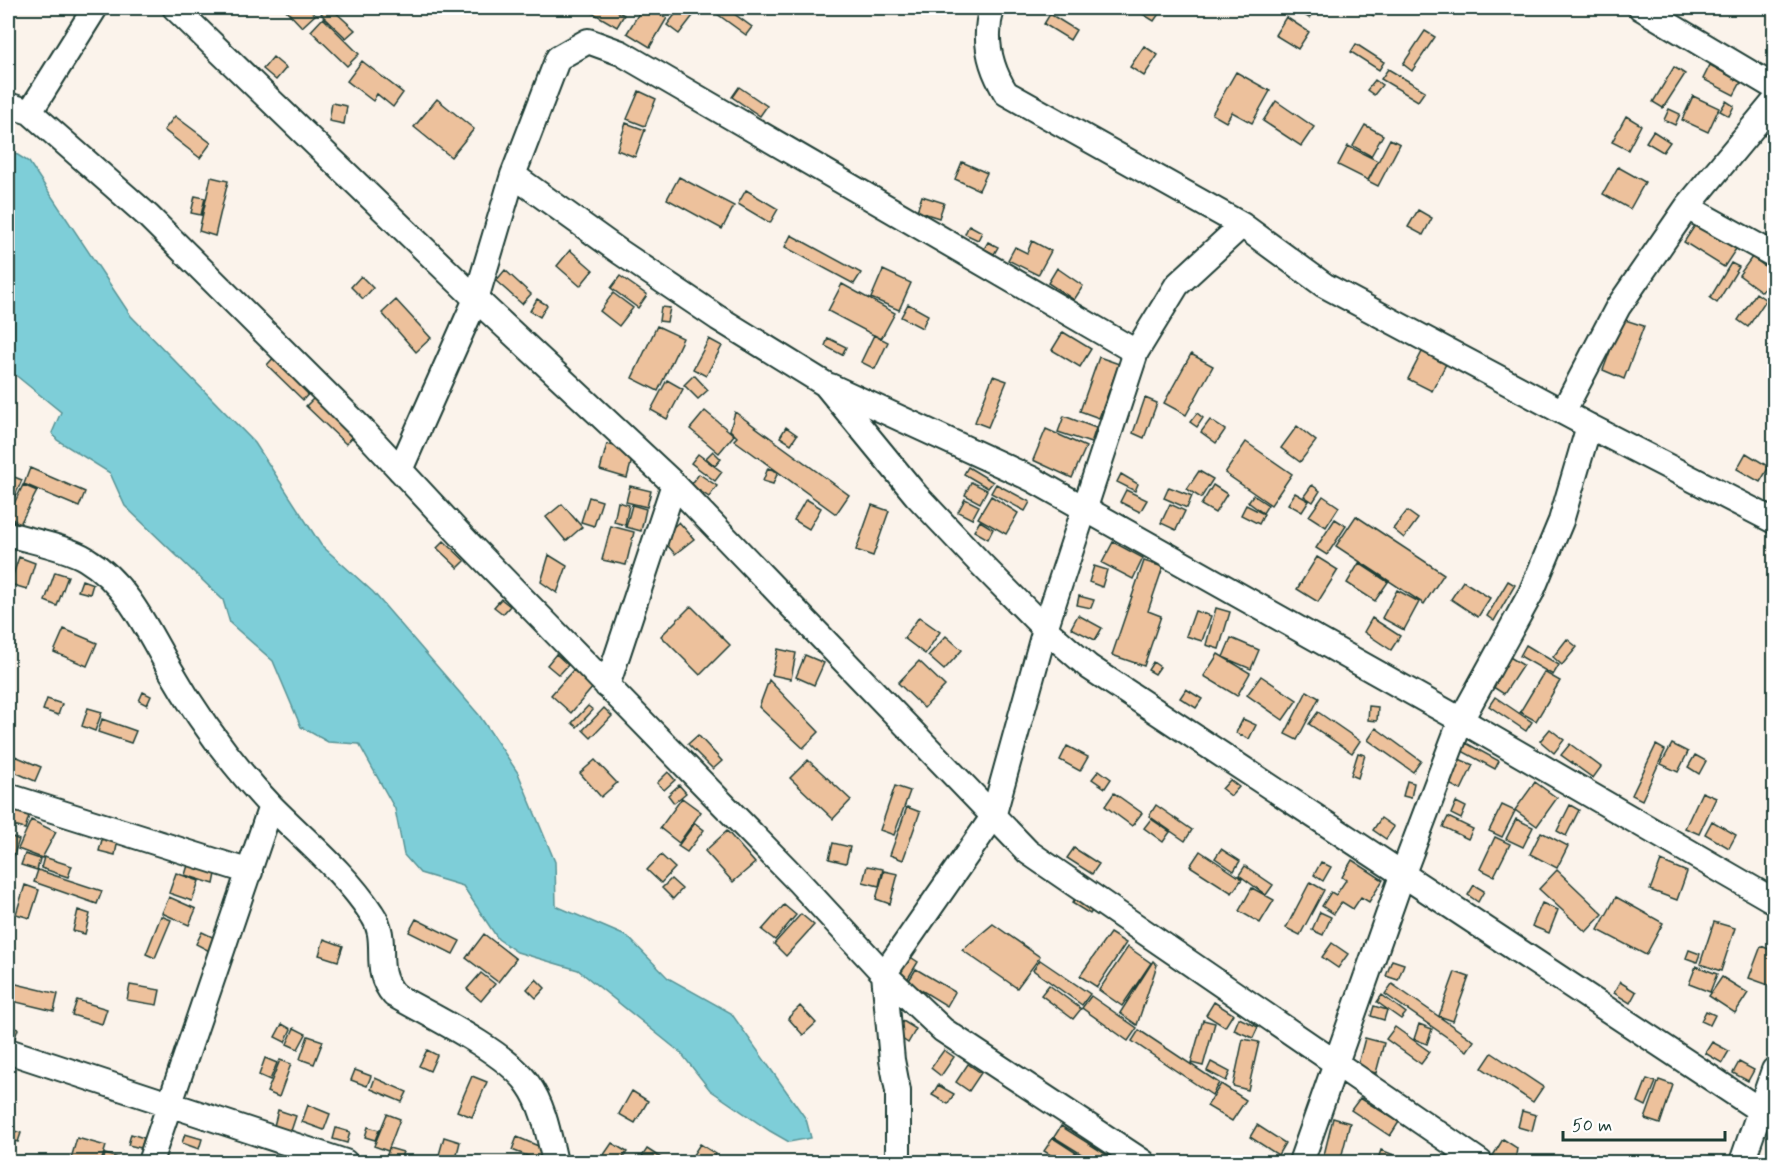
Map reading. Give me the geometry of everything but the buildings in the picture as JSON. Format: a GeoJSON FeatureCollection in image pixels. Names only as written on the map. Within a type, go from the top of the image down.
{"type":"FeatureCollection","features":[{"type":"Feature","properties":{"kind":"street"},"geometry":{"type":"LineString","coordinates":[[30,112],[95,8]]}},
{"type":"Feature","properties":{"kind":"street"},"geometry":{"type":"LineString","coordinates":[[175,8],[476,299],[675,484],[1028,852],[1480,1162]]}},
{"type":"Feature","properties":{"kind":"street"},"geometry":{"type":"LineString","coordinates":[[992,8],[986,28],[989,49],[994,74],[1006,93],[1242,225],[1324,285],[1774,521]]}},
{"type":"Feature","properties":{"kind":"street"},"geometry":{"type":"LineString","coordinates":[[1641,8],[1774,87]]}},
{"type":"Feature","properties":{"kind":"street"},"geometry":{"type":"LineString","coordinates":[[400,470],[476,299],[513,174],[558,58],[588,41],[621,53],[1136,352]]}},
{"type":"Feature","properties":{"kind":"street"},"geometry":{"type":"LineString","coordinates":[[1563,412],[1618,307],[1687,207],[1774,102]]}},
{"type":"Feature","properties":{"kind":"street"},"geometry":{"type":"LineString","coordinates":[[8,105],[30,112],[148,216],[400,470],[798,881],[884,974],[943,1030],[1143,1162]]}},
{"type":"Feature","properties":{"kind":"street"},"geometry":{"type":"LineString","coordinates":[[513,174],[620,252],[718,318],[825,384],[1032,479],[1461,720],[1774,901]]}},
{"type":"Feature","properties":{"kind":"street"},"geometry":{"type":"LineString","coordinates":[[1687,207],[1774,255]]}},
{"type":"Feature","properties":{"kind":"street"},"geometry":{"type":"LineString","coordinates":[[898,1162],[898,1091],[892,1060],[884,974],[993,817],[1045,629],[1136,352],[1177,285],[1242,225]]}},
{"type":"Feature","properties":{"kind":"street"},"geometry":{"type":"LineString","coordinates":[[825,384],[916,495],[1045,629],[1089,667],[1768,1115]]}},
{"type":"Feature","properties":{"kind":"street"},"geometry":{"type":"LineString","coordinates":[[1301,1162],[1403,873],[1461,720],[1531,593],[1561,520],[1589,426]]}},
{"type":"Feature","properties":{"kind":"street"},"geometry":{"type":"LineString","coordinates":[[607,686],[675,484]]}},
{"type":"Feature","properties":{"kind":"street"},"geometry":{"type":"LineString","coordinates":[[8,534],[85,558],[118,586],[138,612],[202,724],[271,806],[324,858],[375,917],[381,934],[380,966],[383,983],[393,995],[509,1062],[529,1085],[546,1124],[555,1162]]}},
{"type":"Feature","properties":{"kind":"street"},"geometry":{"type":"LineString","coordinates":[[8,796],[250,872]]}},
{"type":"Feature","properties":{"kind":"street"},"geometry":{"type":"LineString","coordinates":[[150,1162],[271,806]]}},
{"type":"Feature","properties":{"kind":"street"},"geometry":{"type":"LineString","coordinates":[[8,1051],[170,1102],[345,1162]]}},
{"type":"Feature","properties":{"kind":"street"},"geometry":{"type":"LineString","coordinates":[[1742,1162],[1768,1115],[1774,1070]]}},
{"type":"Feature","properties":{"kind":"water"},"geometry":{"type":"Polygon","coordinates":[[[8,149],[29,162],[131,316],[255,443],[321,545],[373,592],[479,715],[518,773],[555,862],[556,906],[628,937],[668,978],[731,1013],[806,1119],[811,1138],[789,1142],[770,1131],[710,1090],[681,1053],[578,970],[517,952],[498,939],[463,886],[420,873],[404,855],[395,809],[359,744],[328,742],[301,727],[273,661],[230,623],[223,600],[125,506],[110,473],[57,440],[52,433],[61,412],[8,369],[8,149]]]}}]}
